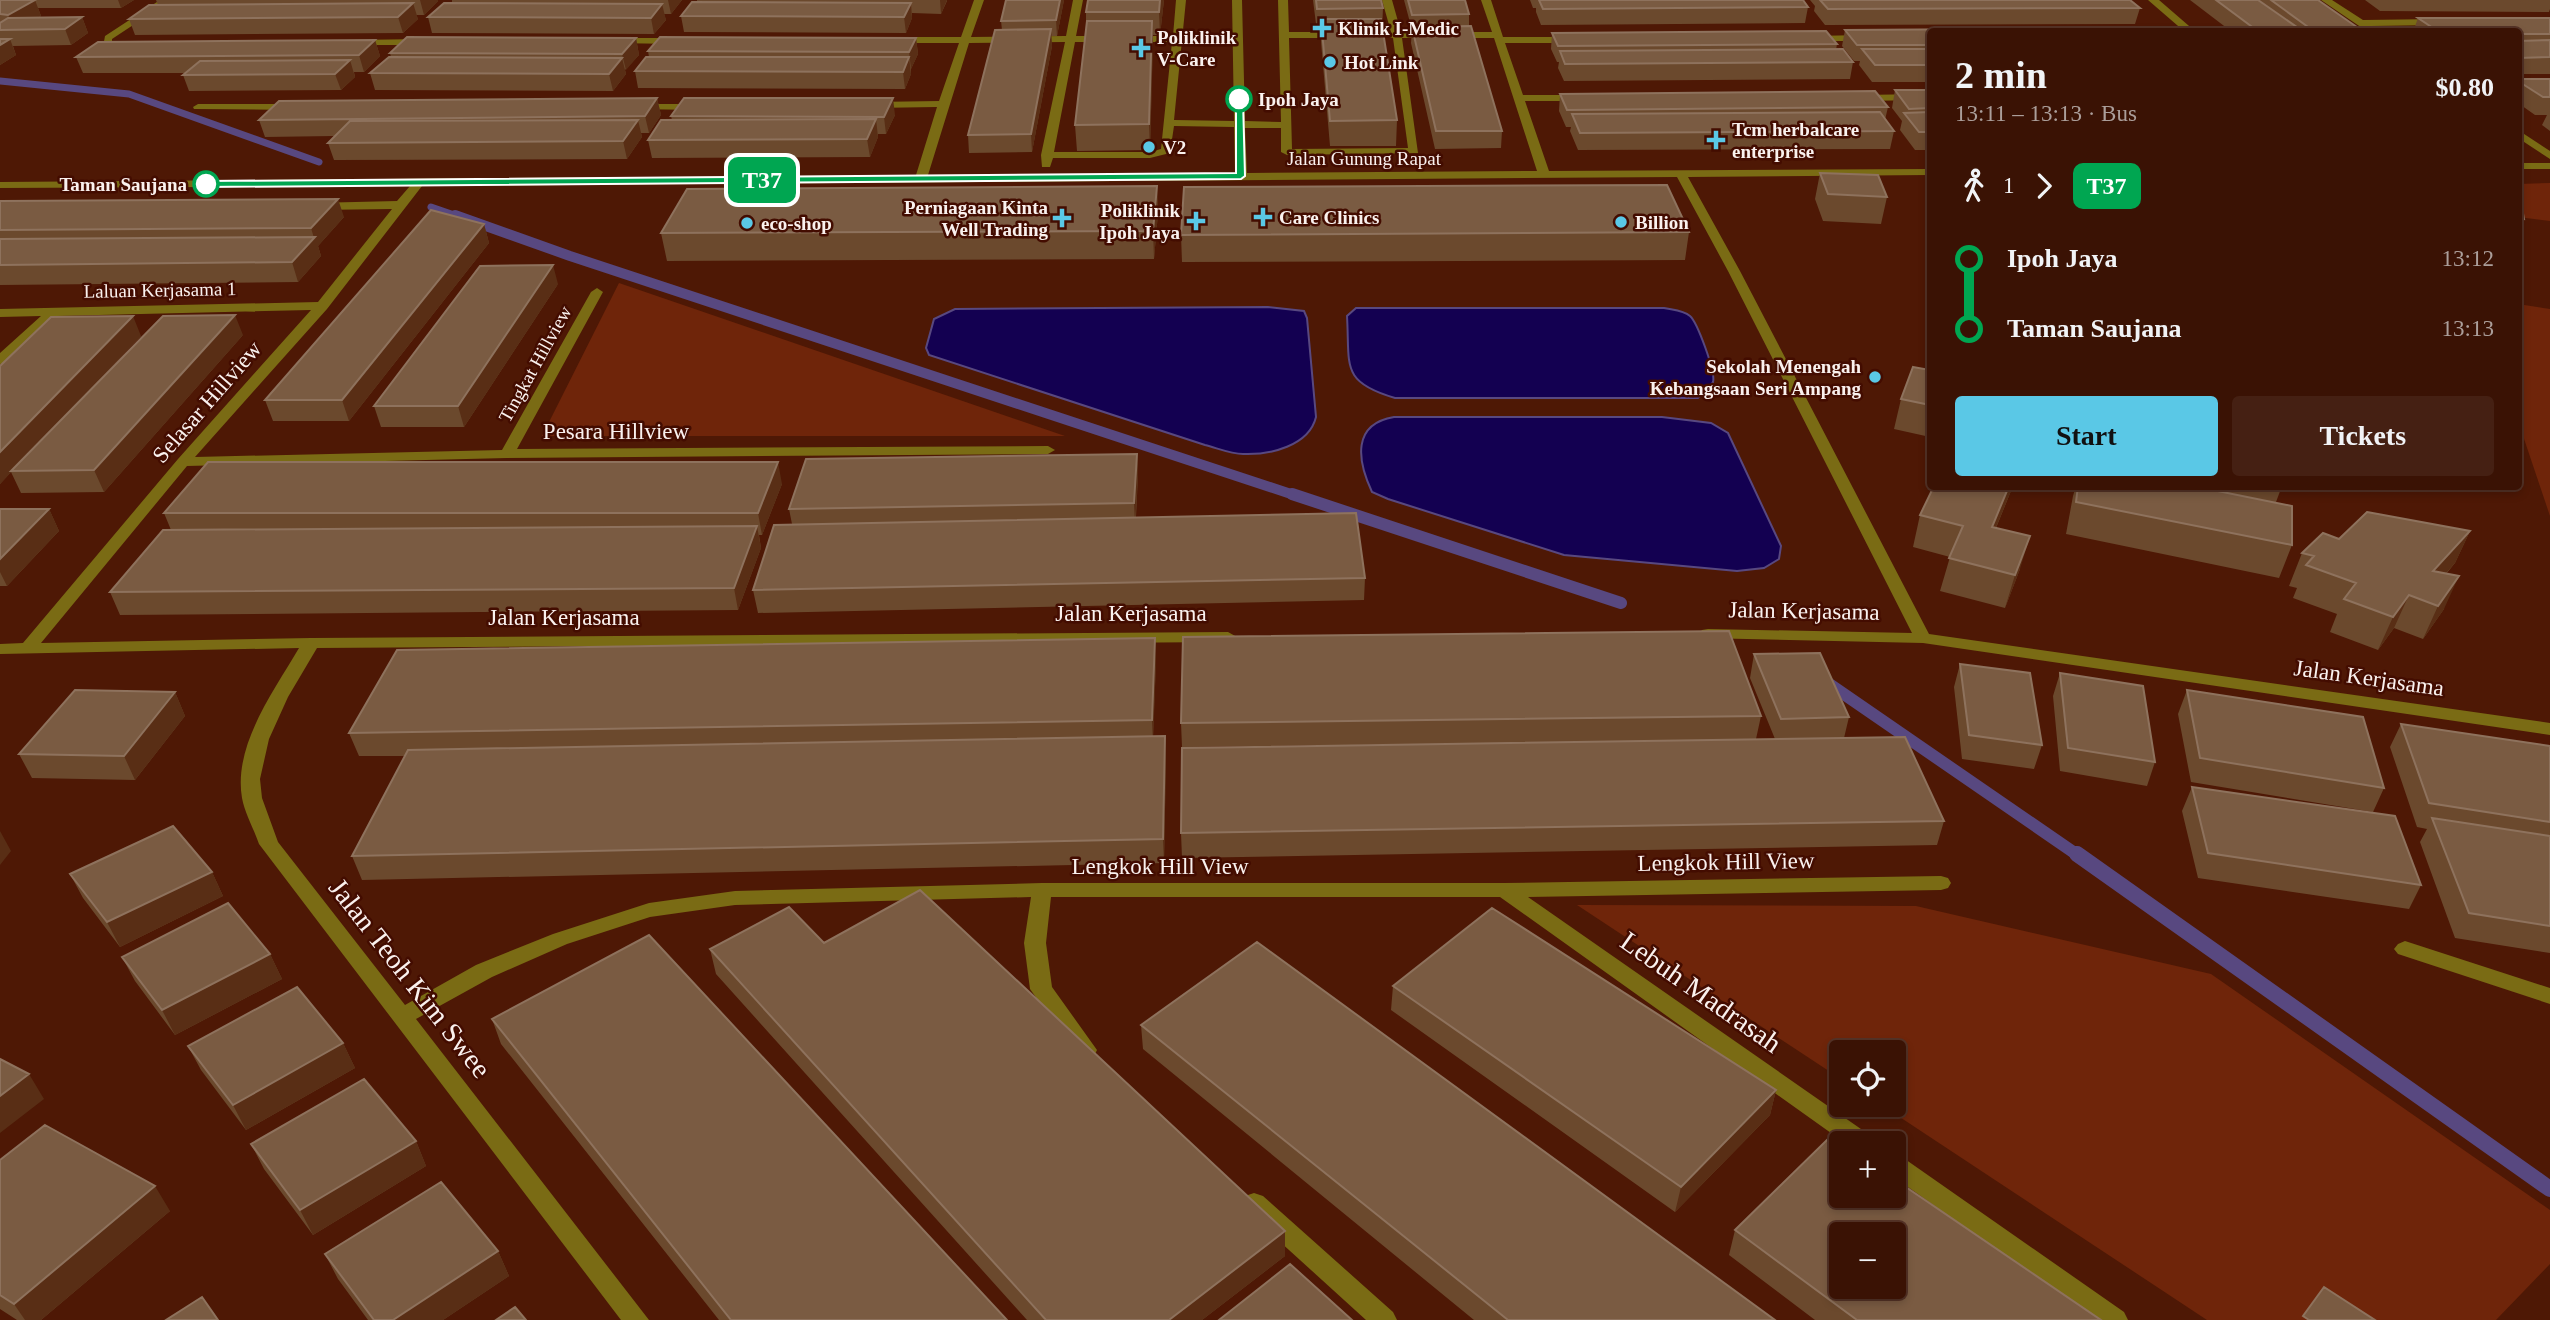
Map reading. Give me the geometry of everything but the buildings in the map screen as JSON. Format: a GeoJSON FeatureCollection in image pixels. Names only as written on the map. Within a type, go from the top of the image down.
{"type":"FeatureCollection","features":[{"type":"Feature","properties":{"kind":"street"},"geometry":{"type":"LineString","coordinates":[[133,47],[106,45],[108,38],[166,0]]}},
{"type":"Feature","properties":{"kind":"street"},"geometry":{"type":"LineString","coordinates":[[921,179],[943,104],[979,0]]}},
{"type":"Feature","properties":{"kind":"street"},"geometry":{"type":"LineString","coordinates":[[1044,179],[1078,0]]}},
{"type":"Feature","properties":{"kind":"street"},"geometry":{"type":"LineString","coordinates":[[1047,155],[1150,155],[1166,151],[1181,0]]}},
{"type":"Feature","properties":{"kind":"street"},"geometry":{"type":"LineString","coordinates":[[1237,0],[1241,176]]}},
{"type":"Feature","properties":{"kind":"street"},"geometry":{"type":"LineString","coordinates":[[1283,0],[1287,152],[1414,151],[1397,35],[1387,0]]}},
{"type":"Feature","properties":{"kind":"street"},"geometry":{"type":"LineString","coordinates":[[1486,0],[1544,174]]}},
{"type":"Feature","properties":{"kind":"street"},"geometry":{"type":"LineString","coordinates":[[2153,0],[2187,28]]}},
{"type":"Feature","properties":{"kind":"street"},"geometry":{"type":"LineString","coordinates":[[2326,0],[2368,28]]}},
{"type":"Feature","properties":{"kind":"street"},"geometry":{"type":"LineString","coordinates":[[2361,23],[2455,22]]}},
{"type":"Feature","properties":{"kind":"street"},"geometry":{"type":"LineString","coordinates":[[1284,35],[1359,35]]}},
{"type":"Feature","properties":{"kind":"street"},"geometry":{"type":"LineString","coordinates":[[1372,35],[1593,40]]}},
{"type":"Feature","properties":{"kind":"street"},"geometry":{"type":"LineString","coordinates":[[1796,39],[1877,38]]}},
{"type":"Feature","properties":{"kind":"street"},"geometry":{"type":"LineString","coordinates":[[883,40],[1176,39]]}},
{"type":"Feature","properties":{"kind":"street"},"geometry":{"type":"LineString","coordinates":[[598,41],[694,41]]}},
{"type":"Feature","properties":{"kind":"street"},"geometry":{"type":"LineString","coordinates":[[336,44],[431,42]]}},
{"type":"Feature","properties":{"kind":"street"},"geometry":{"type":"LineString","coordinates":[[1842,98],[1927,97]]}},
{"type":"Feature","properties":{"kind":"street"},"geometry":{"type":"LineString","coordinates":[[1518,98],[1599,98]]}},
{"type":"Feature","properties":{"kind":"street"},"geometry":{"type":"LineString","coordinates":[[859,105],[943,104]]}},
{"type":"Feature","properties":{"kind":"street"},"geometry":{"type":"LineString","coordinates":[[198,107],[307,107]]}},
{"type":"Feature","properties":{"kind":"street"},"geometry":{"type":"LineString","coordinates":[[622,107],[719,107]]}},
{"type":"Feature","properties":{"kind":"street"},"geometry":{"type":"LineString","coordinates":[[1170,124],[1286,125]]}},
{"type":"Feature","properties":{"kind":"street"},"geometry":{"type":"LineString","coordinates":[[2522,136],[2550,156]]}},
{"type":"Feature","properties":{"kind":"street"},"geometry":{"type":"LineString","coordinates":[[2522,166],[2550,166]]}},
{"type":"Feature","properties":{"kind":"street","name":"Jalan Gunung Rapat"},"geometry":{"type":"LineString","coordinates":[[0,185],[1927,172]]}},
{"type":"Feature","properties":{"kind":"street"},"geometry":{"type":"LineString","coordinates":[[1680,173],[1734,271],[1923,638]]}},
{"type":"Feature","properties":{"kind":"street","name":"Selasar Hillview"},"geometry":{"type":"LineString","coordinates":[[27,649],[183,462],[322,306],[418,183]]}},
{"type":"Feature","properties":{"kind":"street"},"geometry":{"type":"LineString","coordinates":[[304,206],[401,205]]}},
{"type":"Feature","properties":{"kind":"street","name":"Tingkat Hillview"},"geometry":{"type":"LineString","coordinates":[[507,454],[597,292]]}},
{"type":"Feature","properties":{"kind":"street","name":"Laluan Kerjasama 1"},"geometry":{"type":"LineString","coordinates":[[0,313],[322,306]]}},
{"type":"Feature","properties":{"kind":"street"},"geometry":{"type":"LineString","coordinates":[[0,360],[54,312]]}},
{"type":"Feature","properties":{"kind":"street","name":"Pesara Hillview"},"geometry":{"type":"LineString","coordinates":[[183,462],[507,454],[1048,450]]}},
{"type":"Feature","properties":{"kind":"street","name":"Jalan Kerjasama"},"geometry":{"type":"LineString","coordinates":[[1688,634],[1923,638],[2550,729]]}},
{"type":"Feature","properties":{"kind":"street","name":"Jalan Kerjasama"},"geometry":{"type":"LineString","coordinates":[[0,649],[311,643],[1243,637]]}},
{"type":"Feature","properties":{"kind":"street","name":"Jalan Teoh Kim Swee"},"geometry":{"type":"LineString","coordinates":[[311,643],[274,706],[254,750],[251,796],[269,844],[636,1320]]}},
{"type":"Feature","properties":{"kind":"street","name":"Lengkok Hill View"},"geometry":{"type":"LineString","coordinates":[[401,1017],[497,966],[561,939],[649,910],[735,898],[1042,890],[1504,890],[1941,883]]}},
{"type":"Feature","properties":{"kind":"street"},"geometry":{"type":"LineString","coordinates":[[1042,890],[1035,943],[1041,989],[1083,1047],[1104,1066]]}},
{"type":"Feature","properties":{"kind":"street","name":"Lebuh Madrasah"},"geometry":{"type":"LineString","coordinates":[[1504,890],[1846,1131]]}},
{"type":"Feature","properties":{"kind":"street"},"geometry":{"type":"LineString","coordinates":[[2405,949],[2550,996]]}},
{"type":"Feature","properties":{"kind":"street"},"geometry":{"type":"LineString","coordinates":[[1906,1172],[2115,1320]]}},
{"type":"Feature","properties":{"kind":"street"},"geometry":{"type":"LineString","coordinates":[[1238,1188],[1384,1320]]}},
{"type":"Feature","properties":{"kind":"shaded area"},"geometry":{"type":"Polygon","coordinates":[[[2550,183],[2550,221],[2522,218],[2522,184],[2550,183]]]}},
{"type":"Feature","properties":{"kind":"shaded area"},"geometry":{"type":"Polygon","coordinates":[[[619,283],[1065,436],[542,436],[619,283]]]}},
{"type":"Feature","properties":{"kind":"shaded area"},"geometry":{"type":"Polygon","coordinates":[[[2522,305],[2550,309],[2550,516],[2522,433],[2522,305]]]}},
{"type":"Feature","properties":{"kind":"shaded area"},"geometry":{"type":"Polygon","coordinates":[[[1268,307],[1304,311],[1307,318],[1316,417],[1312,427],[1297,442],[1265,453],[1238,454],[1205,445],[929,355],[926,348],[934,319],[955,309],[1268,307]]]}},
{"type":"Feature","properties":{"kind":"shaded area"},"geometry":{"type":"Polygon","coordinates":[[[1356,308],[1677,310],[1690,316],[1697,327],[1709,358],[1713,382],[1698,398],[1395,398],[1365,385],[1351,370],[1347,316],[1356,308]]]}},
{"type":"Feature","properties":{"kind":"shaded area"},"geometry":{"type":"Polygon","coordinates":[[[1394,417],[1662,417],[1711,423],[1728,433],[1781,546],[1779,559],[1764,568],[1737,571],[1564,555],[1388,499],[1372,492],[1361,456],[1365,435],[1371,427],[1394,417]]]}},
{"type":"Feature","properties":{"kind":"shaded area"},"geometry":{"type":"Polygon","coordinates":[[[1577,905],[1916,906],[2211,974],[2550,1210],[2550,1264],[2496,1320],[2207,1320],[1900,1117],[1906,1117],[1906,1040],[1829,1040],[1829,1071],[1577,905]]]}},
{"type":"Feature","properties":{"kind":"waterway"},"geometry":{"type":"LineString","coordinates":[[0,81],[129,94],[319,162]]}},
{"type":"Feature","properties":{"kind":"waterway"},"geometry":{"type":"LineString","coordinates":[[431,207],[460,217]]}},
{"type":"Feature","properties":{"kind":"waterway"},"geometry":{"type":"LineString","coordinates":[[455,215],[570,256],[1297,496]]}},
{"type":"Feature","properties":{"kind":"waterway"},"geometry":{"type":"LineString","coordinates":[[1292,494],[1621,603]]}},
{"type":"Feature","properties":{"kind":"waterway"},"geometry":{"type":"LineString","coordinates":[[1822,679],[2079,856]]}},
{"type":"Feature","properties":{"kind":"waterway"},"geometry":{"type":"LineString","coordinates":[[2077,854],[2550,1189]]}},
{"type":"Feature","properties":{"kind":"bus line","name":"T37"},"geometry":{"type":"LineString","coordinates":[[206,184],[1241,176],[1239,99]]}},
{"type":"Feature","properties":{"kind":"place","name":"Klinik I-Medic"},"geometry":{"type":"Point","coordinates":[1322,28]}},
{"type":"Feature","properties":{"kind":"place","name":"Poliklinik V-Care"},"geometry":{"type":"Point","coordinates":[1141,48]}},
{"type":"Feature","properties":{"kind":"place","name":"Hot Link"},"geometry":{"type":"Point","coordinates":[1330,62]}},
{"type":"Feature","properties":{"kind":"place","name":"Ipoh Jaya"},"geometry":{"type":"Point","coordinates":[1239,99]}},
{"type":"Feature","properties":{"kind":"place","name":"Tcm herbalcare enterprise"},"geometry":{"type":"Point","coordinates":[1716,140]}},
{"type":"Feature","properties":{"kind":"place","name":"V2"},"geometry":{"type":"Point","coordinates":[1149,147]}},
{"type":"Feature","properties":{"kind":"place","name":"Taman Saujana"},"geometry":{"type":"Point","coordinates":[206,184]}},
{"type":"Feature","properties":{"kind":"place","name":"Care Clinics"},"geometry":{"type":"Point","coordinates":[1263,217]}},
{"type":"Feature","properties":{"kind":"place","name":"Perniagaan Kinta Well Trading"},"geometry":{"type":"Point","coordinates":[1062,218]}},
{"type":"Feature","properties":{"kind":"place","name":"Poliklinik Ipoh Jaya"},"geometry":{"type":"Point","coordinates":[1196,221]}},
{"type":"Feature","properties":{"kind":"place","name":"Billion"},"geometry":{"type":"Point","coordinates":[1621,222]}},
{"type":"Feature","properties":{"kind":"place","name":"eco-shop"},"geometry":{"type":"Point","coordinates":[747,223]}},
{"type":"Feature","properties":{"kind":"place","name":"Sekolah Menengah Kebangsaan Seri Ampang"},"geometry":{"type":"Point","coordinates":[1875,377]}}]}
